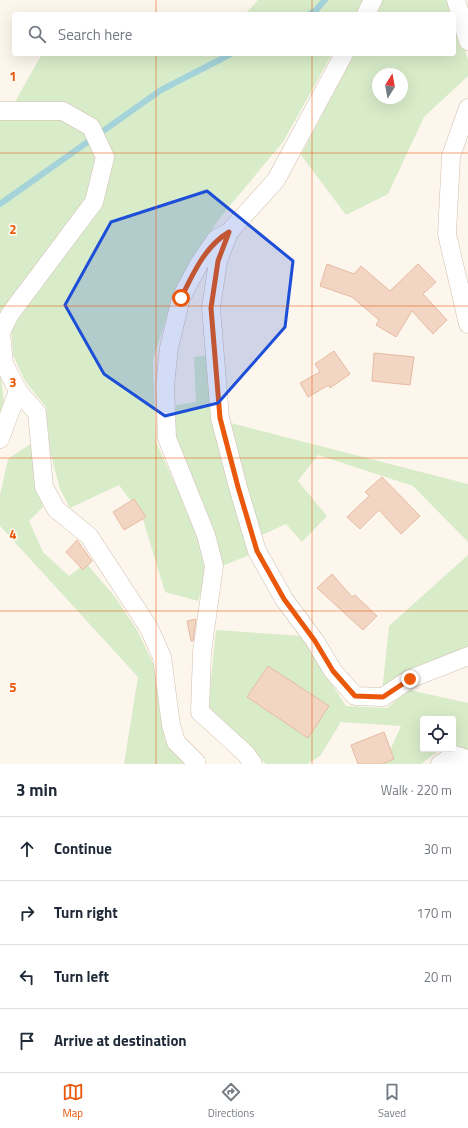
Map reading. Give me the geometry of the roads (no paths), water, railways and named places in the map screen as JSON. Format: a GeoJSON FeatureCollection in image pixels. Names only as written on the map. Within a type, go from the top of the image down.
{"type":"FeatureCollection","features":[{"type":"Feature","properties":{"kind":"street"},"geometry":{"type":"LineString","coordinates":[[367,12],[373,0]]}},
{"type":"Feature","properties":{"kind":"street"},"geometry":{"type":"LineString","coordinates":[[456,0],[468,41]]}},
{"type":"Feature","properties":{"kind":"street"},"geometry":{"type":"LineString","coordinates":[[253,764],[246,754],[200,712],[202,652],[214,566],[206,535],[167,438],[165,385],[169,348],[181,298],[199,264],[216,239],[229,232],[276,180],[343,56]]}},
{"type":"Feature","properties":{"kind":"street"},"geometry":{"type":"LineString","coordinates":[[468,108],[451,156],[447,234],[468,324]]}},
{"type":"Feature","properties":{"kind":"street"},"geometry":{"type":"LineString","coordinates":[[0,111],[63,111],[91,127],[105,157],[94,202],[10,314],[1,332],[4,364],[18,391],[38,412],[44,487],[56,510],[89,536],[149,628],[162,657],[171,725],[176,742],[196,762],[195,764]]}},
{"type":"Feature","properties":{"kind":"street"},"geometry":{"type":"LineString","coordinates":[[229,232],[218,261],[211,308],[220,418],[257,551],[284,599],[315,641],[333,671],[355,696],[383,697],[410,679],[468,656]]}},
{"type":"Feature","properties":{"kind":"street"},"geometry":{"type":"LineString","coordinates":[[0,439],[18,391]]}},
{"type":"Feature","properties":{"kind":"street"},"geometry":{"type":"LineString","coordinates":[[440,764],[454,755],[468,759]]}},
{"type":"Feature","properties":{"kind":"waterway"},"geometry":{"type":"LineString","coordinates":[[312,12],[325,0]]}},
{"type":"Feature","properties":{"kind":"waterway"},"geometry":{"type":"LineString","coordinates":[[0,204],[161,90],[227,56]]}}]}
